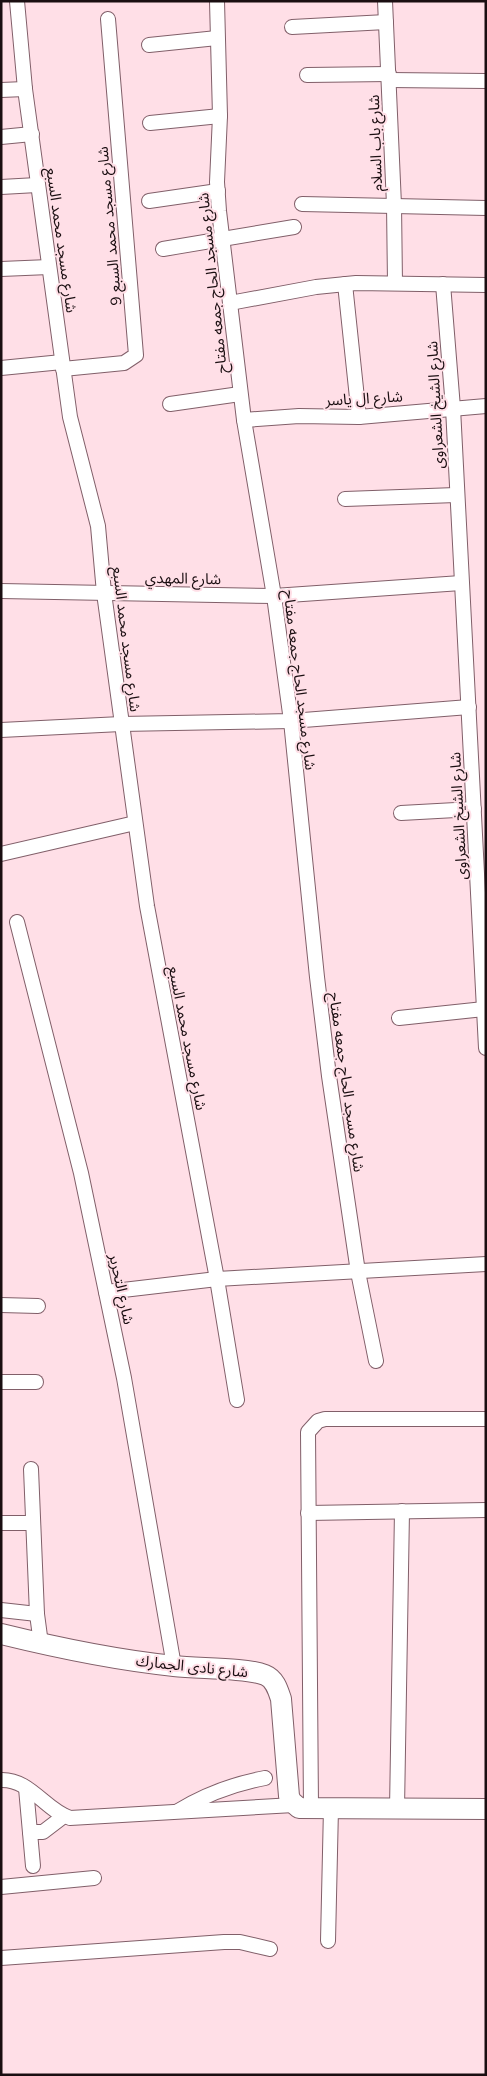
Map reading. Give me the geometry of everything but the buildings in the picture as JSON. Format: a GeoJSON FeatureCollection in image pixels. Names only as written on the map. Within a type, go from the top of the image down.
{"type":"FeatureCollection","features":[{"type":"Feature","properties":{"kind":"street","name":"شارع مسجد محمد السبع"},"geometry":{"type":"LineString","coordinates":[[17,1],[25,89],[70,417],[98,526],[104,593],[147,906],[217,1279],[237,1400]]}},
{"type":"Feature","properties":{"kind":"street","name":"شارع مسجد الحاج جمعه مفتاح"},"geometry":{"type":"LineString","coordinates":[[217,1],[220,116],[218,191],[240,394],[274,596],[291,720],[324,1036],[358,1272],[376,1361]]}},
{"type":"Feature","properties":{"kind":"street","name":"شارع باب السلام"},"geometry":{"type":"LineString","coordinates":[[386,1],[395,283]]}},
{"type":"Feature","properties":{"kind":"street","name":"شارع مسجد محمد السبع 9"},"geometry":{"type":"LineString","coordinates":[[62,366],[124,363],[136,355],[108,19]]}},
{"type":"Feature","properties":{"kind":"street"},"geometry":{"type":"LineString","coordinates":[[292,27],[386,22]]}},
{"type":"Feature","properties":{"kind":"street"},"geometry":{"type":"LineString","coordinates":[[149,45],[217,38]]}},
{"type":"Feature","properties":{"kind":"street"},"geometry":{"type":"LineString","coordinates":[[307,75],[486,81]]}},
{"type":"Feature","properties":{"kind":"street"},"geometry":{"type":"LineString","coordinates":[[1,90],[25,89]]}},
{"type":"Feature","properties":{"kind":"street"},"geometry":{"type":"LineString","coordinates":[[150,123],[220,116]]}},
{"type":"Feature","properties":{"kind":"street"},"geometry":{"type":"LineString","coordinates":[[1,137],[32,134]]}},
{"type":"Feature","properties":{"kind":"street"},"geometry":{"type":"LineString","coordinates":[[1,187],[38,185]]}},
{"type":"Feature","properties":{"kind":"street"},"geometry":{"type":"LineString","coordinates":[[149,201],[218,191]]}},
{"type":"Feature","properties":{"kind":"street"},"geometry":{"type":"LineString","coordinates":[[302,204],[486,208]]}},
{"type":"Feature","properties":{"kind":"street"},"geometry":{"type":"LineString","coordinates":[[163,249],[294,227]]}},
{"type":"Feature","properties":{"kind":"street"},"geometry":{"type":"LineString","coordinates":[[1,269],[49,267]]}},
{"type":"Feature","properties":{"kind":"street"},"geometry":{"type":"LineString","coordinates":[[345,284],[359,417]]}},
{"type":"Feature","properties":{"kind":"street"},"geometry":{"type":"LineString","coordinates":[[230,303],[316,287],[345,284],[486,285]]}},
{"type":"Feature","properties":{"kind":"street","name":"شارع الشيخ الشعراوى"},"geometry":{"type":"LineString","coordinates":[[443,284],[453,408],[486,1048]]}},
{"type":"Feature","properties":{"kind":"street"},"geometry":{"type":"LineString","coordinates":[[1,368],[62,366]]}},
{"type":"Feature","properties":{"kind":"street"},"geometry":{"type":"LineString","coordinates":[[170,404],[240,394]]}},
{"type":"Feature","properties":{"kind":"street","name":"شارع ال ياسر"},"geometry":{"type":"LineString","coordinates":[[244,420],[299,416],[359,417],[486,406]]}},
{"type":"Feature","properties":{"kind":"street"},"geometry":{"type":"LineString","coordinates":[[345,499],[456,495]]}},
{"type":"Feature","properties":{"kind":"street"},"geometry":{"type":"LineString","coordinates":[[274,596],[461,583]]}},
{"type":"Feature","properties":{"kind":"street","name":"شارع المهدي"},"geometry":{"type":"LineString","coordinates":[[1,591],[274,596]]}},
{"type":"Feature","properties":{"kind":"street"},"geometry":{"type":"LineString","coordinates":[[1,730],[122,724],[291,720],[469,707]]}},
{"type":"Feature","properties":{"kind":"street"},"geometry":{"type":"LineString","coordinates":[[401,813],[474,809]]}},
{"type":"Feature","properties":{"kind":"street"},"geometry":{"type":"LineString","coordinates":[[1,854],[136,823]]}},
{"type":"Feature","properties":{"kind":"street","name":"شارع التحرير"},"geometry":{"type":"LineString","coordinates":[[17,922],[81,1173],[124,1378],[174,1666]]}},
{"type":"Feature","properties":{"kind":"street"},"geometry":{"type":"LineString","coordinates":[[399,1018],[484,1009]]}},
{"type":"Feature","properties":{"kind":"street"},"geometry":{"type":"LineString","coordinates":[[106,1292],[217,1279],[486,1264]]}},
{"type":"Feature","properties":{"kind":"street"},"geometry":{"type":"LineString","coordinates":[[1,1306],[38,1306]]}},
{"type":"Feature","properties":{"kind":"street"},"geometry":{"type":"LineString","coordinates":[[1,1382],[36,1382]]}},
{"type":"Feature","properties":{"kind":"street"},"geometry":{"type":"LineString","coordinates":[[302,1806],[308,1432],[318,1422],[325,1419],[486,1419]]}},
{"type":"Feature","properties":{"kind":"street"},"geometry":{"type":"LineString","coordinates":[[31,1469],[40,1644]]}},
{"type":"Feature","properties":{"kind":"street"},"geometry":{"type":"LineString","coordinates":[[308,1513],[486,1510]]}},
{"type":"Feature","properties":{"kind":"street"},"geometry":{"type":"LineString","coordinates":[[397,1808],[402,1511]]}},
{"type":"Feature","properties":{"kind":"street"},"geometry":{"type":"LineString","coordinates":[[1,1523],[33,1523]]}},
{"type":"Feature","properties":{"kind":"street"},"geometry":{"type":"LineString","coordinates":[[1,1610],[37,1614]]}},
{"type":"Feature","properties":{"kind":"street","name":"شارع نادى الجمارك"},"geometry":{"type":"LineString","coordinates":[[1,1634],[88,1654],[174,1666],[252,1672],[267,1676],[277,1686],[281,1700],[289,1796],[302,1806]]}},
{"type":"Feature","properties":{"kind":"street"},"geometry":{"type":"LineString","coordinates":[[175,1813],[196,1800],[218,1790],[265,1778]]}},
{"type":"Feature","properties":{"kind":"street"},"geometry":{"type":"LineString","coordinates":[[1,1780],[18,1782],[64,1816],[76,1818],[302,1806],[330,1808],[486,1809]]}},
{"type":"Feature","properties":{"kind":"street"},"geometry":{"type":"LineString","coordinates":[[26,1788],[33,1866]]}},
{"type":"Feature","properties":{"kind":"street"},"geometry":{"type":"LineString","coordinates":[[328,1941],[330,1808]]}},
{"type":"Feature","properties":{"kind":"street"},"geometry":{"type":"LineString","coordinates":[[30,1832],[43,1832],[64,1816]]}},
{"type":"Feature","properties":{"kind":"street"},"geometry":{"type":"LineString","coordinates":[[1,1887],[94,1878]]}},
{"type":"Feature","properties":{"kind":"street"},"geometry":{"type":"LineString","coordinates":[[1,1958],[224,1942],[270,1949]]}}]}
